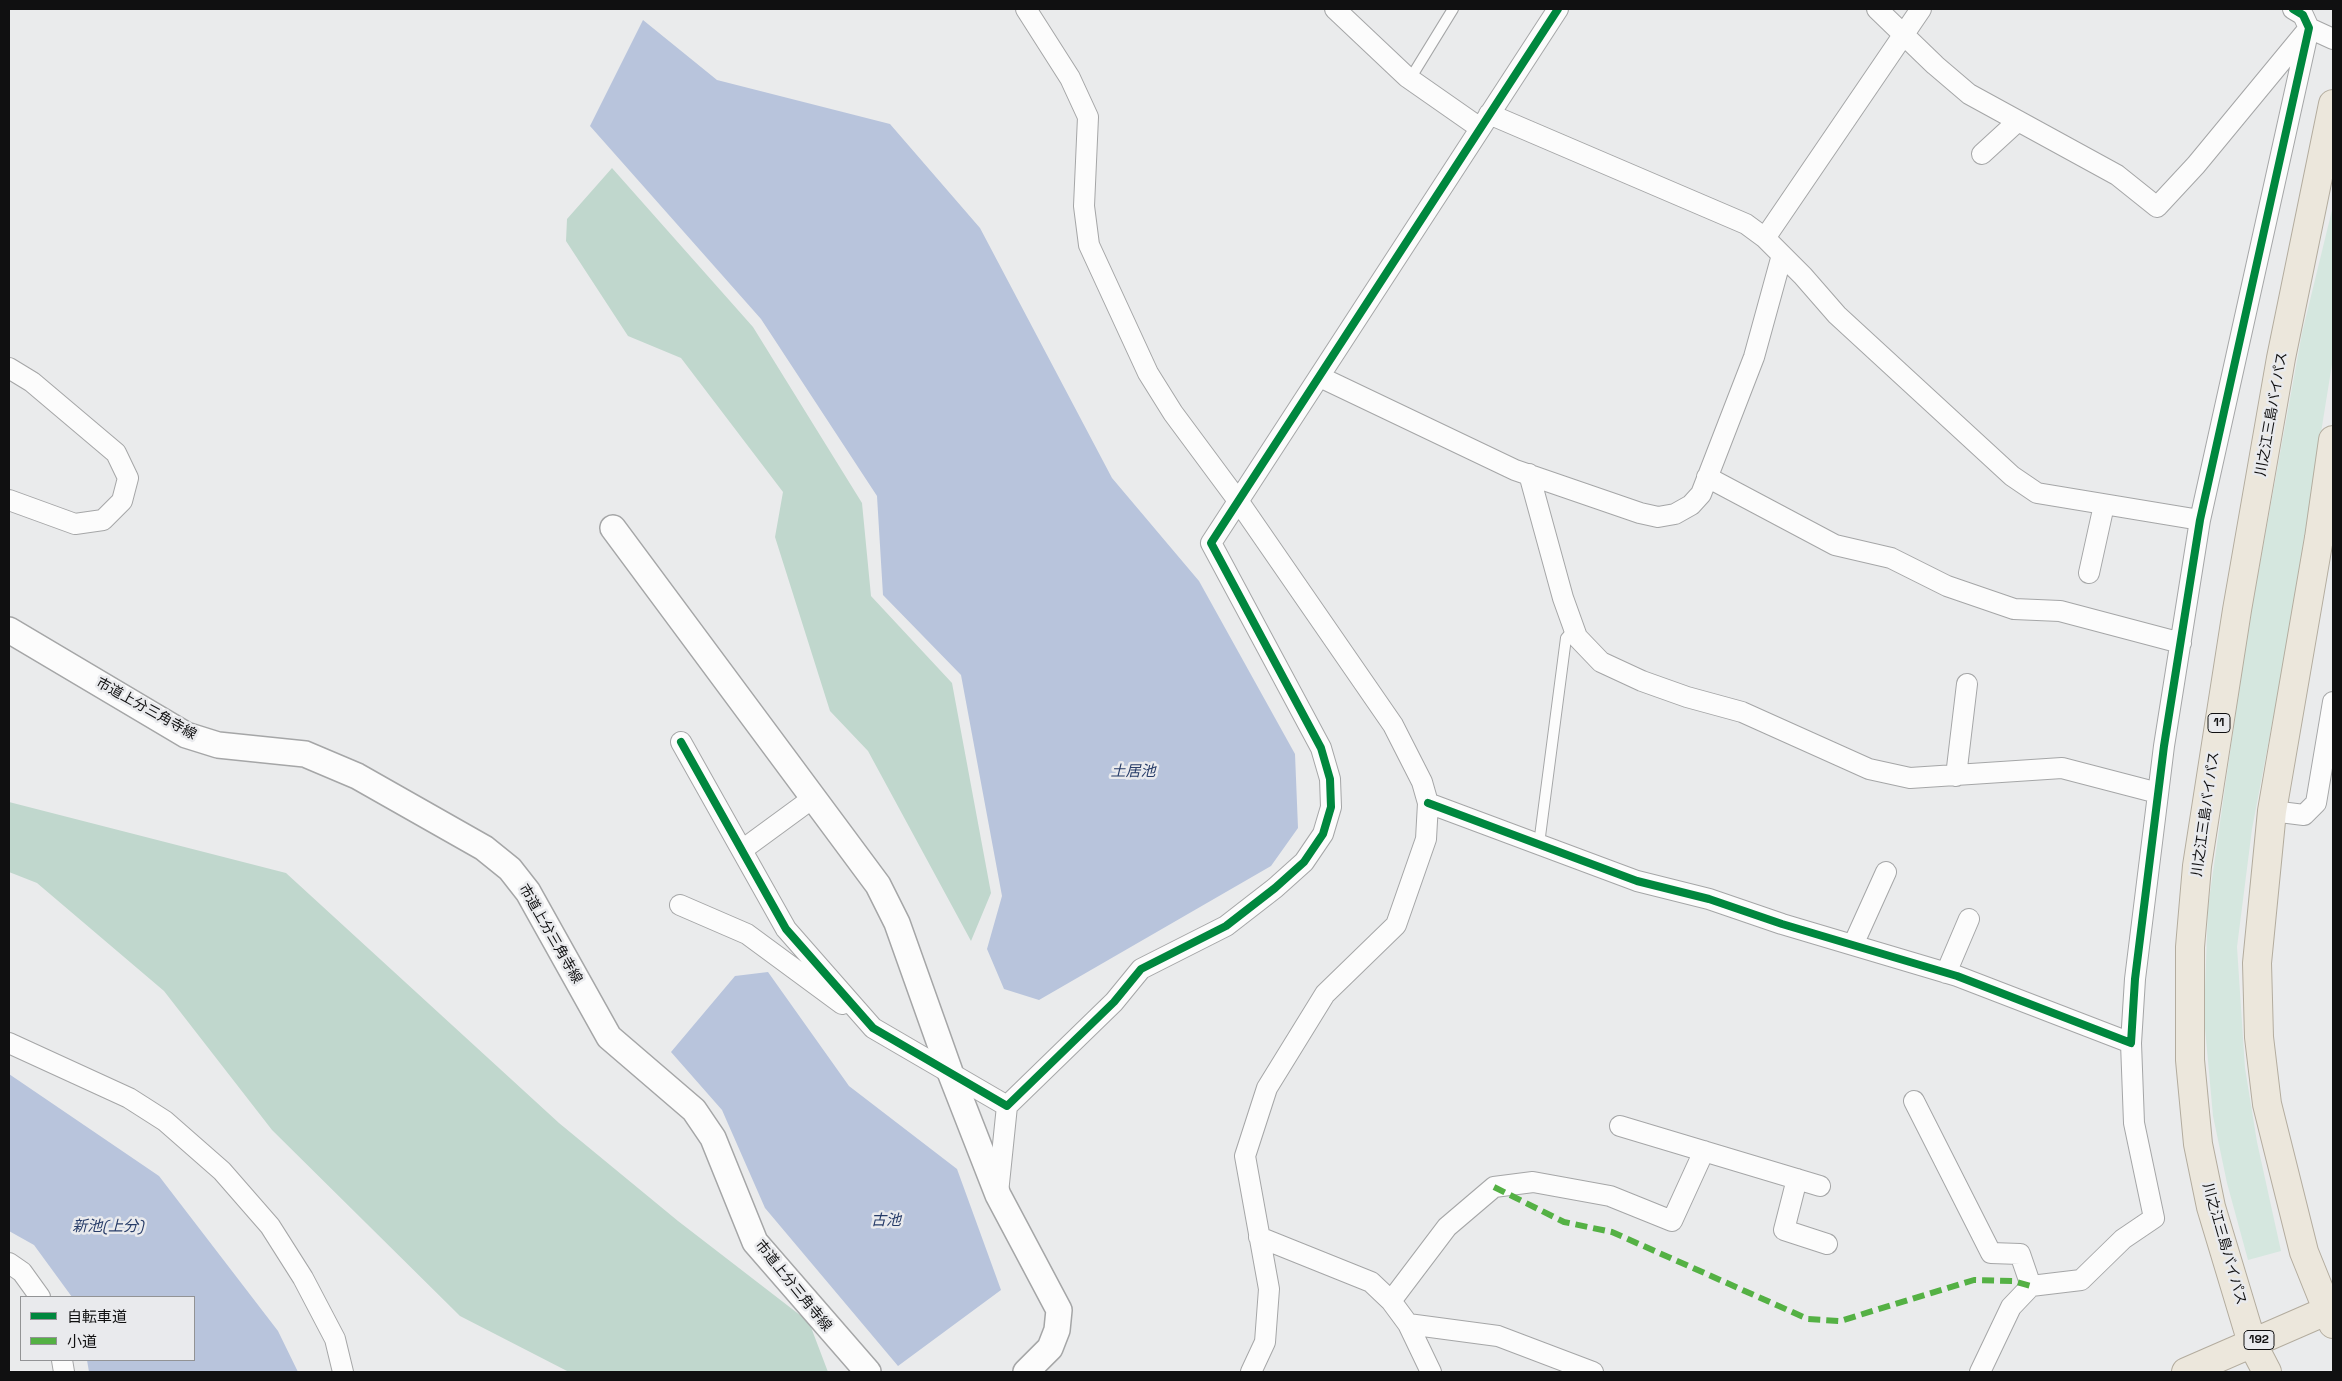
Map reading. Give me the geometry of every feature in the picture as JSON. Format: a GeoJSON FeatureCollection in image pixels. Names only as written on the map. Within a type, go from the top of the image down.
{"type":"FeatureCollection","features":[{"type":"Feature","properties":{"kind":"highway","name":"川之江三島バイパス"},"geometry":{"type":"LineString","coordinates":[[2267,1372],[2252,1343],[2211,1207],[2198,1144],[2190,1060],[2190,947],[2197,866],[2239,600],[2281,358],[2333,104]]}},
{"type":"Feature","properties":{"kind":"highway"},"geometry":{"type":"LineString","coordinates":[[2331,1314],[2304,1252],[2267,1104],[2259,1037],[2257,962],[2272,812],[2319,538],[2333,440]]}},
{"type":"Feature","properties":{"kind":"highway","name":"192"},"geometry":{"type":"LineString","coordinates":[[2186,1372],[2252,1343],[2331,1314]]}},
{"type":"Feature","properties":{"kind":"street"},"geometry":{"type":"LineString","coordinates":[[1026,9],[1070,78],[1088,117],[1084,206],[1089,245],[1148,374],[1173,413],[1239,502],[1393,725],[1422,782],[1428,803],[1426,839],[1396,925],[1325,994],[1267,1088],[1245,1156],[1269,1289],[1265,1342],[1251,1372]]}},
{"type":"Feature","properties":{"kind":"street"},"geometry":{"type":"LineString","coordinates":[[1335,9],[1410,79],[1485,121],[1746,224],[1765,238],[1837,315],[2012,476],[2037,493],[2200,520]]}},
{"type":"Feature","properties":{"kind":"street"},"geometry":{"type":"LineString","coordinates":[[998,1195],[1008,1106],[1114,1002],[1141,969],[1226,926],[1304,862],[1323,834],[1331,807],[1330,779],[1321,748],[1211,543],[1558,9]]}},
{"type":"Feature","properties":{"kind":"street"},"geometry":{"type":"LineString","coordinates":[[1877,9],[1969,94],[2117,176],[2157,207],[2196,165],[2309,28]]}},
{"type":"Feature","properties":{"kind":"street"},"geometry":{"type":"LineString","coordinates":[[1765,238],[1921,9]]}},
{"type":"Feature","properties":{"kind":"street"},"geometry":{"type":"LineString","coordinates":[[1980,1372],[2010,1307],[2032,1286],[2081,1280],[2123,1239],[2154,1218],[2134,1123],[2131,1043],[2135,979],[2158,793],[2200,520],[2309,28],[2303,15],[2293,9]]}},
{"type":"Feature","properties":{"kind":"street"},"geometry":{"type":"LineString","coordinates":[[2309,28],[2333,38]]}},
{"type":"Feature","properties":{"kind":"street"},"geometry":{"type":"LineString","coordinates":[[1982,154],[2018,121]]}},
{"type":"Feature","properties":{"kind":"street"},"geometry":{"type":"LineString","coordinates":[[1320,377],[1529,474],[1658,517],[1675,514],[1691,505],[1701,494],[1754,357],[1782,255]]}},
{"type":"Feature","properties":{"kind":"street"},"geometry":{"type":"LineString","coordinates":[[9,368],[32,382],[116,452],[128,478],[122,501],[102,520],[75,524],[9,500]]}},
{"type":"Feature","properties":{"kind":"street"},"geometry":{"type":"LineString","coordinates":[[1529,474],[1577,637],[1601,662],[1642,681],[1687,697],[1742,712],[1869,769],[1910,778],[2062,768],[2158,793]]}},
{"type":"Feature","properties":{"kind":"street"},"geometry":{"type":"LineString","coordinates":[[1707,477],[1835,545],[1891,558],[1947,586],[2014,609],[2060,612],[2181,643]]}},
{"type":"Feature","properties":{"kind":"street"},"geometry":{"type":"LineString","coordinates":[[2089,573],[2104,505]]}},
{"type":"Feature","properties":{"kind":"street"},"geometry":{"type":"LineString","coordinates":[[613,528],[878,885],[897,923],[950,1072],[998,1195],[1059,1310],[1057,1330],[1050,1348],[1026,1372]]}},
{"type":"Feature","properties":{"kind":"street","name":"市道上分三角寺線"},"geometry":{"type":"LineString","coordinates":[[9,630],[186,735],[218,745],[305,754],[357,776],[484,848],[510,869],[528,892],[598,1021],[609,1037],[694,1110],[713,1138],[756,1242],[868,1372]]}},
{"type":"Feature","properties":{"kind":"street"},"geometry":{"type":"LineString","coordinates":[[1956,776],[1967,684]]}},
{"type":"Feature","properties":{"kind":"street"},"geometry":{"type":"LineString","coordinates":[[2272,812],[2304,815],[2316,803],[2333,702]]}},
{"type":"Feature","properties":{"kind":"street"},"geometry":{"type":"LineString","coordinates":[[681,742],[786,929],[874,1028]]}},
{"type":"Feature","properties":{"kind":"street"},"geometry":{"type":"LineString","coordinates":[[742,850],[813,798]]}},
{"type":"Feature","properties":{"kind":"street"},"geometry":{"type":"LineString","coordinates":[[1428,803],[1637,881],[1710,899],[1782,924],[1946,973],[2131,1043]]}},
{"type":"Feature","properties":{"kind":"street"},"geometry":{"type":"LineString","coordinates":[[1853,945],[1886,872]]}},
{"type":"Feature","properties":{"kind":"street"},"geometry":{"type":"LineString","coordinates":[[680,905],[747,934],[874,1028],[1008,1106]]}},
{"type":"Feature","properties":{"kind":"street"},"geometry":{"type":"LineString","coordinates":[[1946,973],[1969,919]]}},
{"type":"Feature","properties":{"kind":"street"},"geometry":{"type":"LineString","coordinates":[[9,1044],[129,1098],[165,1121],[222,1171],[270,1226],[303,1278],[335,1340],[342,1372]]}},
{"type":"Feature","properties":{"kind":"street"},"geometry":{"type":"LineString","coordinates":[[1914,1101],[1990,1253],[2020,1254],[2032,1286]]}},
{"type":"Feature","properties":{"kind":"street"},"geometry":{"type":"LineString","coordinates":[[1620,1126],[1820,1186]]}},
{"type":"Feature","properties":{"kind":"street"},"geometry":{"type":"LineString","coordinates":[[1391,1301],[1447,1227],[1494,1187],[1533,1182],[1610,1196],[1672,1221],[1704,1151]]}},
{"type":"Feature","properties":{"kind":"street"},"geometry":{"type":"LineString","coordinates":[[1797,1179],[1784,1230],[1827,1244]]}},
{"type":"Feature","properties":{"kind":"street"},"geometry":{"type":"LineString","coordinates":[[1259,1237],[1371,1282],[1391,1301],[1408,1324],[1431,1372]]}},
{"type":"Feature","properties":{"kind":"street"},"geometry":{"type":"LineString","coordinates":[[9,1263],[22,1272],[39,1296]]}},
{"type":"Feature","properties":{"kind":"street"},"geometry":{"type":"LineString","coordinates":[[1408,1324],[1498,1336],[1593,1372]]}},
{"type":"Feature","properties":{"kind":"lane"},"geometry":{"type":"LineString","coordinates":[[1410,79],[1453,9]]}},
{"type":"Feature","properties":{"kind":"lane"},"geometry":{"type":"LineString","coordinates":[[1539,844],[1566,638],[1574,629]]}},
{"type":"Feature","properties":{"kind":"shaded area"},"geometry":{"type":"Polygon","coordinates":[[[2333,206],[2333,358],[2285,656],[2252,829],[2237,947],[2245,1068],[2257,1142],[2281,1251],[2248,1260],[2227,1183],[2213,1116],[2204,1017],[2208,907],[2246,640],[2302,333],[2333,206]]]}},
{"type":"Feature","properties":{"kind":"green space"},"geometry":{"type":"Polygon","coordinates":[[[612,168],[753,327],[862,503],[871,596],[952,683],[991,893],[971,941],[868,751],[830,711],[775,537],[783,492],[681,358],[628,336],[566,241],[567,219],[612,168]]]}},
{"type":"Feature","properties":{"kind":"green space"},"geometry":{"type":"Polygon","coordinates":[[[9,802],[286,873],[559,1123],[678,1221],[809,1322],[828,1372],[569,1372],[460,1316],[272,1130],[164,991],[37,883],[9,872],[9,802]]]}},
{"type":"Feature","properties":{"kind":"water","name":"土居池"},"geometry":{"type":"Polygon","coordinates":[[[643,20],[717,80],[890,124],[980,228],[1112,478],[1199,581],[1295,754],[1298,828],[1271,866],[1039,1000],[1004,989],[987,949],[1002,896],[961,675],[883,595],[877,496],[761,319],[590,126],[643,20]]]}},
{"type":"Feature","properties":{"kind":"water","name":"古池"},"geometry":{"type":"Polygon","coordinates":[[[768,972],[849,1086],[957,1169],[1001,1290],[898,1366],[765,1208],[722,1110],[671,1052],[735,976],[768,972]]]}},
{"type":"Feature","properties":{"kind":"water","name":"新池(上分)"},"geometry":{"type":"Polygon","coordinates":[[[9,1074],[159,1176],[278,1331],[298,1372],[89,1372],[87,1361],[195,1361],[195,1296],[71,1296],[34,1245],[9,1231],[9,1074]]]}},
{"type":"Feature","properties":{"kind":"marked path"},"geometry":{"type":"LineString","coordinates":[[1494,1187],[1564,1222],[1612,1232],[1808,1319],[1840,1321],[1974,1280],[2013,1281],[2031,1286]]}},
{"type":"Feature","properties":{"kind":"cycle path"},"geometry":{"type":"LineString","coordinates":[[681,742],[786,929],[873,1028],[1007,1106],[1114,1002],[1141,969],[1226,926],[1275,888],[1304,862],[1323,834],[1331,807],[1330,779],[1321,748],[1211,543],[1558,9]]}},
{"type":"Feature","properties":{"kind":"cycle path"},"geometry":{"type":"LineString","coordinates":[[1428,803],[1637,881],[1709,899],[1782,924],[1957,976],[2131,1043],[2135,979],[2164,746],[2200,520],[2309,28],[2303,15],[2293,9]]}}]}
